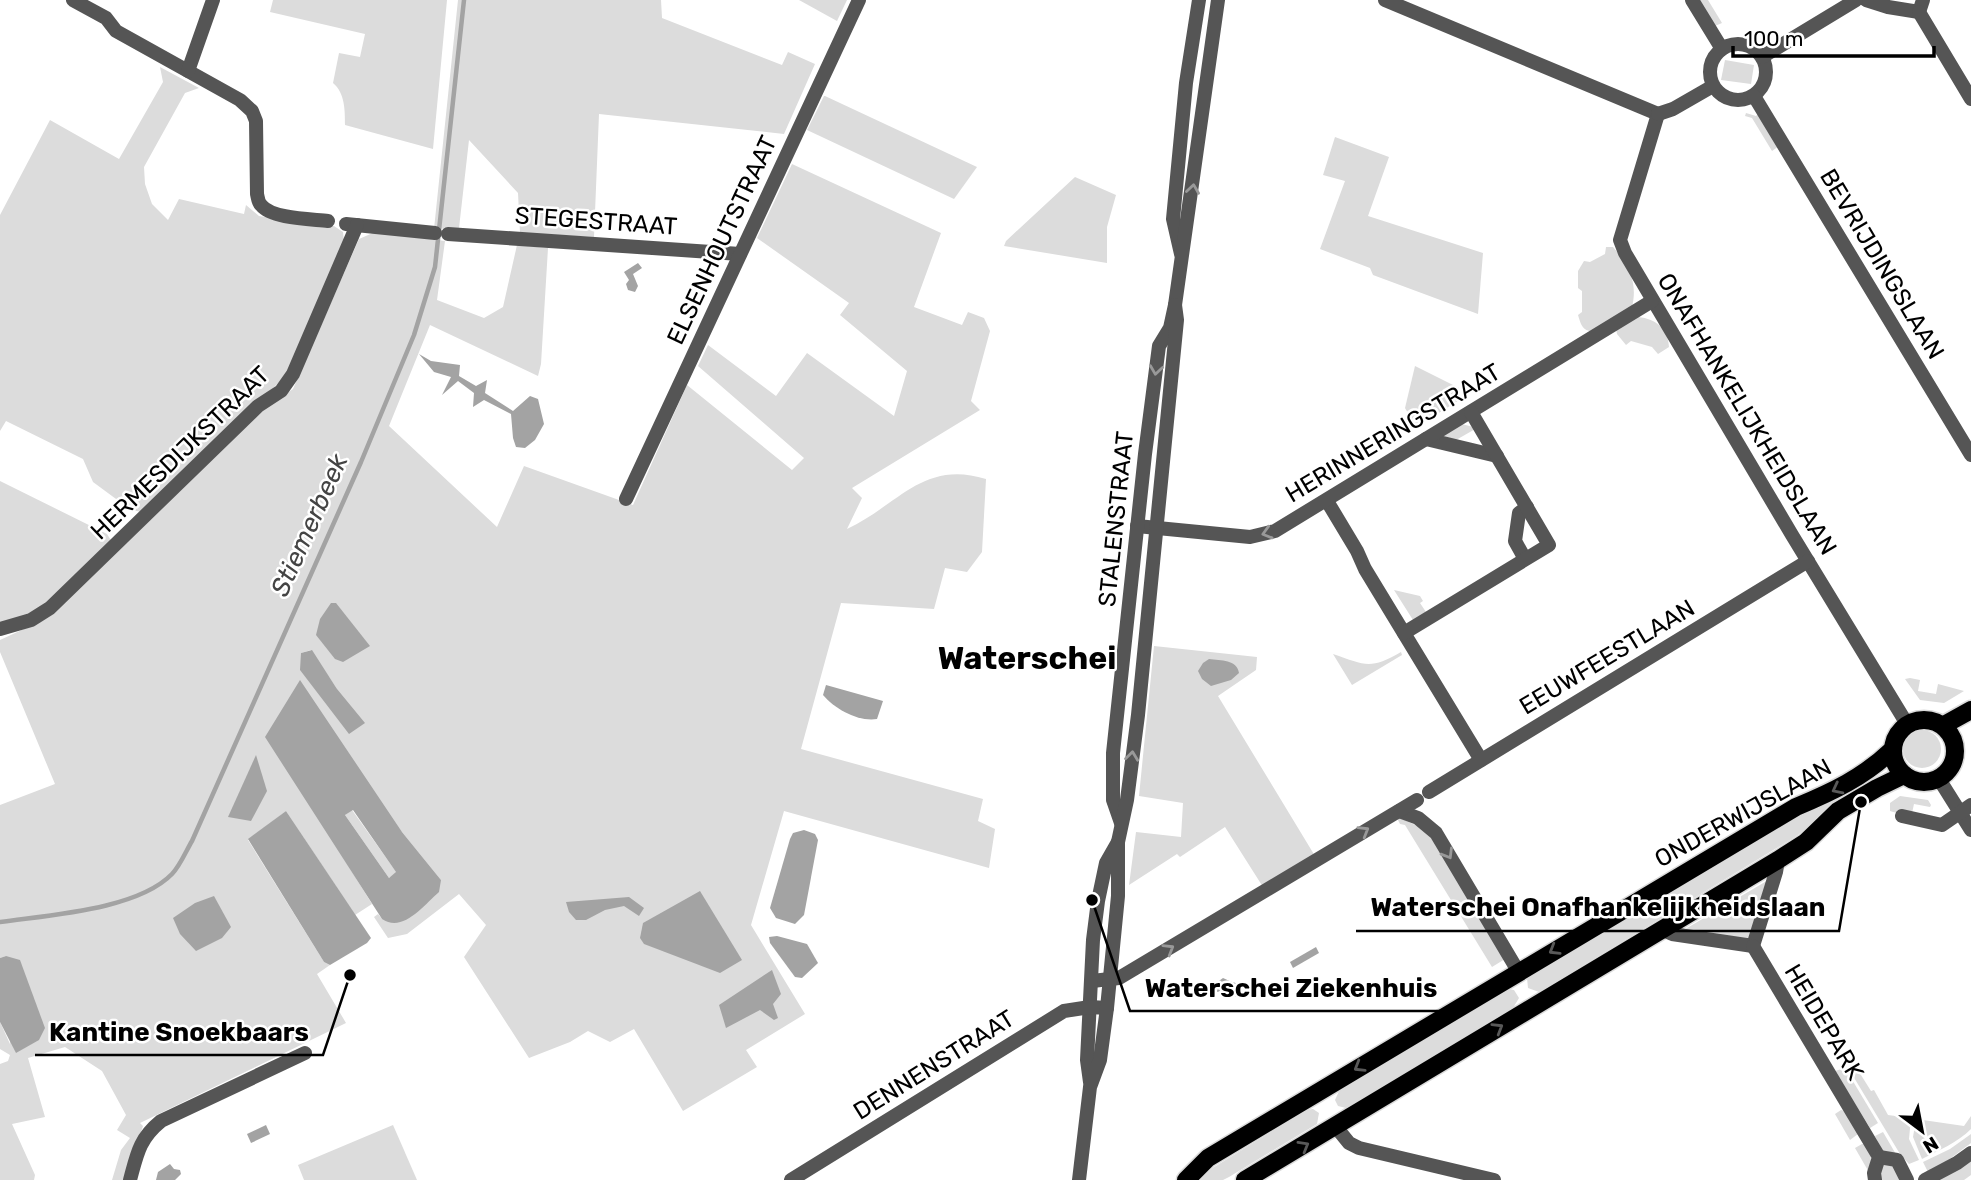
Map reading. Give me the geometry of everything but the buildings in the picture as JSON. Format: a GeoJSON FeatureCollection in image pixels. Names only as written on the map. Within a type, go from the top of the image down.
{"type":"FeatureCollection","features":[{"type":"Feature","properties":{"kind":"main road"},"geometry":{"type":"LineString","coordinates":[[1944,726],[1971,710]]}},
{"type":"Feature","properties":{"kind":"main road"},"geometry":{"type":"LineString","coordinates":[[1892,750],[1897,768],[1915,781],[1939,779],[1949,771],[1955,759],[1956,747],[1950,732],[1932,720],[1919,719],[1907,724]]}},
{"type":"Feature","properties":{"kind":"main road","name":"ONDERWIJSLAAN"},"geometry":{"type":"LineString","coordinates":[[1186,1180],[1208,1158],[1516,968],[1796,807],[1836,790],[1873,768],[1892,750],[1894,740],[1907,724]]}},
{"type":"Feature","properties":{"kind":"main road"},"geometry":{"type":"LineString","coordinates":[[1956,747],[1969,734]]}},
{"type":"Feature","properties":{"kind":"main road","name":"ONDERWIJSLAAN"},"geometry":{"type":"LineString","coordinates":[[1245,1180],[1778,860],[1806,842],[1838,811],[1904,775]]}},
{"type":"Feature","properties":{"kind":"street"},"geometry":{"type":"LineString","coordinates":[[73,0],[106,18],[116,31],[240,100],[252,111],[258,131],[257,194],[261,205],[272,212],[287,216],[328,221]]}},
{"type":"Feature","properties":{"kind":"street"},"geometry":{"type":"LineString","coordinates":[[188,71],[213,0]]}},
{"type":"Feature","properties":{"kind":"street","name":"ELSENHOUTSTRAAT"},"geometry":{"type":"LineString","coordinates":[[626,499],[859,0]]}},
{"type":"Feature","properties":{"kind":"street","name":"STALENSTRAAT"},"geometry":{"type":"LineString","coordinates":[[1181,256],[1172,219],[1186,83],[1199,0]]}},
{"type":"Feature","properties":{"kind":"street","name":"STALENSTRAAT"},"geometry":{"type":"LineString","coordinates":[[1121,823],[1112,800],[1113,753],[1145,454],[1159,346],[1170,328],[1185,245],[1219,0]]}},
{"type":"Feature","properties":{"kind":"street"},"geometry":{"type":"LineString","coordinates":[[1385,0],[1658,114],[1673,110],[1713,86]]}},
{"type":"Feature","properties":{"kind":"street"},"geometry":{"type":"LineString","coordinates":[[1692,0],[1722,49]]}},
{"type":"Feature","properties":{"kind":"street"},"geometry":{"type":"LineString","coordinates":[[1762,57],[1856,0]]}},
{"type":"Feature","properties":{"kind":"street"},"geometry":{"type":"LineString","coordinates":[[1866,0],[1921,6],[1971,99]]}},
{"type":"Feature","properties":{"kind":"street"},"geometry":{"type":"LineString","coordinates":[[1732,44],[1744,44],[1755,49],[1762,57],[1766,78],[1755,96],[1744,100],[1731,100],[1721,95],[1713,86],[1710,78],[1712,61],[1722,49],[1732,44]]}},
{"type":"Feature","properties":{"kind":"street"},"geometry":{"type":"LineString","coordinates":[[1186,83],[1206,85]]}},
{"type":"Feature","properties":{"kind":"street","name":"BEVRIJDINGSLAAN"},"geometry":{"type":"LineString","coordinates":[[1755,96],[1971,455]]}},
{"type":"Feature","properties":{"kind":"street","name":"ONAFHANKELIJKHEIDSLAAN"},"geometry":{"type":"LineString","coordinates":[[1658,114],[1620,240],[1652,301],[1907,724]]}},
{"type":"Feature","properties":{"kind":"street","name":"STEGESTRAAT"},"geometry":{"type":"LineString","coordinates":[[351,224],[740,254]]}},
{"type":"Feature","properties":{"kind":"street","name":"HERMESDIJKSTRAAT"},"geometry":{"type":"LineString","coordinates":[[0,629],[30,620],[50,608],[258,406],[281,391],[293,374],[351,224]]}},
{"type":"Feature","properties":{"kind":"street","name":"HERINNERINGSTRAAT"},"geometry":{"type":"LineString","coordinates":[[1137,526],[1250,537],[1275,531],[1652,301]]}},
{"type":"Feature","properties":{"kind":"street","name":"STALENSTRAAT"},"geometry":{"type":"LineString","coordinates":[[1090,1087],[1100,1060],[1107,1008],[1118,896],[1118,842],[1127,800],[1158,527],[1177,320],[1175,306]]}},
{"type":"Feature","properties":{"kind":"street"},"geometry":{"type":"LineString","coordinates":[[1404,633],[1549,545],[1471,412]]}},
{"type":"Feature","properties":{"kind":"street"},"geometry":{"type":"LineString","coordinates":[[1426,439],[1497,456]]}},
{"type":"Feature","properties":{"kind":"street"},"geometry":{"type":"LineString","coordinates":[[1145,454],[1164,455]]}},
{"type":"Feature","properties":{"kind":"street"},"geometry":{"type":"LineString","coordinates":[[1326,500],[1481,761]]}},
{"type":"Feature","properties":{"kind":"street"},"geometry":{"type":"LineString","coordinates":[[1525,559],[1514,541],[1519,513],[1527,507]]}},
{"type":"Feature","properties":{"kind":"street","name":"EEUWFEESTLAAN"},"geometry":{"type":"LineString","coordinates":[[1109,981],[1119,978],[1399,811],[1808,561]]}},
{"type":"Feature","properties":{"kind":"street"},"geometry":{"type":"LineString","coordinates":[[1939,779],[1966,809],[1971,830]]}},
{"type":"Feature","properties":{"kind":"street"},"geometry":{"type":"LineString","coordinates":[[1902,816],[1942,825],[1966,809]]}},
{"type":"Feature","properties":{"kind":"street"},"geometry":{"type":"LineString","coordinates":[[1399,811],[1418,818],[1436,832],[1516,968]]}},
{"type":"Feature","properties":{"kind":"street","name":"STALENSTRAAT"},"geometry":{"type":"LineString","coordinates":[[1080,1178],[1090,1087],[1087,1060],[1098,901],[1106,863],[1118,842]]}},
{"type":"Feature","properties":{"kind":"street"},"geometry":{"type":"LineString","coordinates":[[1661,929],[1672,934],[1752,946],[1778,860]]}},
{"type":"Feature","properties":{"kind":"street","name":"HEIDEPARK"},"geometry":{"type":"LineString","coordinates":[[1752,946],[1879,1157],[1897,1160],[1908,1180]]}},
{"type":"Feature","properties":{"kind":"street"},"geometry":{"type":"LineString","coordinates":[[1092,981],[1109,981]]}},
{"type":"Feature","properties":{"kind":"street","name":"DENNENSTRAAT"},"geometry":{"type":"LineString","coordinates":[[791,1180],[1064,1011],[1090,1007],[1107,1008]]}},
{"type":"Feature","properties":{"kind":"street"},"geometry":{"type":"LineString","coordinates":[[130,1180],[141,1143],[160,1121],[305,1054]]}},
{"type":"Feature","properties":{"kind":"street"},"geometry":{"type":"LineString","coordinates":[[1336,1127],[1349,1143],[1359,1148],[1494,1180]]}},
{"type":"Feature","properties":{"kind":"street"},"geometry":{"type":"LineString","coordinates":[[1925,1180],[1971,1153]]}},
{"type":"Feature","properties":{"kind":"street"},"geometry":{"type":"LineString","coordinates":[[1875,1180],[1874,1173],[1879,1157]]}},
{"type":"Feature","properties":{"kind":"shaded area"},"geometry":{"type":"Polygon","coordinates":[[[273,0],[447,0],[433,149],[345,125],[342,97],[333,83],[339,53],[360,57],[365,34],[270,12],[273,0]]]}},
{"type":"Feature","properties":{"kind":"shaded area"},"geometry":{"type":"Polygon","coordinates":[[[458,0],[661,0],[662,18],[782,65],[788,52],[815,64],[784,134],[599,114],[594,237],[520,233],[518,193],[469,140],[459,228],[434,229],[458,0]]]}},
{"type":"Feature","properties":{"kind":"shaded area"},"geometry":{"type":"Polygon","coordinates":[[[799,0],[847,0],[837,21],[799,0]]]}},
{"type":"Feature","properties":{"kind":"shaded area"},"geometry":{"type":"Polygon","coordinates":[[[1697,0],[1708,0],[1722,23],[1715,26],[1697,0]]]}},
{"type":"Feature","properties":{"kind":"shaded area"},"geometry":{"type":"Polygon","coordinates":[[[1725,60],[1754,65],[1751,84],[1721,80],[1725,60]]]}},
{"type":"Feature","properties":{"kind":"shaded area"},"geometry":{"type":"Polygon","coordinates":[[[160,67],[199,88],[185,93],[144,167],[145,184],[152,204],[168,220],[179,199],[244,214],[246,205],[259,216],[324,227],[334,226],[343,232],[344,241],[290,372],[142,512],[131,510],[93,482],[83,459],[6,421],[0,431],[0,215],[50,120],[119,159],[163,82],[160,67]]]}},
{"type":"Feature","properties":{"kind":"shaded area"},"geometry":{"type":"Polygon","coordinates":[[[824,96],[977,167],[954,199],[807,130],[824,96]]]}},
{"type":"Feature","properties":{"kind":"shaded area"},"geometry":{"type":"Polygon","coordinates":[[[1746,113],[1756,116],[1759,113],[1779,146],[1772,151],[1752,118],[1745,116],[1746,113]]]}},
{"type":"Feature","properties":{"kind":"shaded area"},"geometry":{"type":"Polygon","coordinates":[[[1335,137],[1389,157],[1368,216],[1483,253],[1478,314],[1373,275],[1370,268],[1320,249],[1345,181],[1323,175],[1335,137]]]}},
{"type":"Feature","properties":{"kind":"shaded area"},"geometry":{"type":"Polygon","coordinates":[[[792,164],[941,233],[914,307],[962,325],[968,312],[984,318],[990,331],[971,401],[980,410],[852,488],[862,498],[847,529],[928,480],[945,475],[964,474],[986,479],[982,552],[967,572],[945,568],[934,609],[841,603],[801,749],[983,799],[978,821],[995,829],[989,868],[784,811],[751,925],[805,1014],[746,1050],[757,1067],[683,1111],[634,1029],[610,1042],[588,1031],[570,1042],[529,1058],[464,957],[486,925],[459,894],[407,934],[388,938],[374,917],[378,914],[382,919],[441,880],[402,832],[267,735],[372,904],[355,915],[286,811],[248,840],[324,962],[330,965],[317,974],[346,1023],[140,1123],[143,1126],[125,1180],[112,1180],[121,1150],[130,1138],[117,1130],[126,1115],[102,1071],[65,1047],[28,1058],[45,1117],[12,1124],[35,1175],[34,1180],[0,1180],[0,1064],[8,1061],[10,1055],[0,1049],[0,1022],[10,1044],[6,956],[0,958],[0,805],[55,784],[0,652],[0,640],[39,622],[255,415],[293,389],[359,239],[375,232],[445,241],[437,300],[484,318],[503,307],[517,245],[548,248],[538,376],[430,325],[389,426],[497,527],[524,466],[633,505],[687,385],[792,470],[804,458],[698,366],[708,345],[776,396],[807,353],[894,416],[907,371],[840,315],[849,303],[757,238],[792,164]],[[311,650],[301,653],[337,689],[311,650]]]}},
{"type":"Feature","properties":{"kind":"shaded area"},"geometry":{"type":"Polygon","coordinates":[[[1075,177],[1116,195],[1107,227],[1107,263],[1004,246],[1006,241],[1075,177]]]}},
{"type":"Feature","properties":{"kind":"shaded area"},"geometry":{"type":"Polygon","coordinates":[[[1606,247],[1613,247],[1628,268],[1633,282],[1634,298],[1632,307],[1593,332],[1582,326],[1578,315],[1582,312],[1582,291],[1578,288],[1578,271],[1584,261],[1590,262],[1605,254],[1606,247]]]}},
{"type":"Feature","properties":{"kind":"shaded area"},"geometry":{"type":"Polygon","coordinates":[[[638,263],[642,268],[633,274],[638,286],[635,292],[628,290],[626,284],[629,280],[624,272],[638,263]]]}},
{"type":"Feature","properties":{"kind":"shaded area"},"geometry":{"type":"Polygon","coordinates":[[[1635,317],[1658,324],[1666,334],[1669,347],[1658,354],[1652,347],[1631,341],[1626,345],[1616,329],[1635,317]]]}},
{"type":"Feature","properties":{"kind":"shaded area"},"geometry":{"type":"Polygon","coordinates":[[[419,354],[431,361],[460,365],[459,376],[476,386],[487,380],[485,393],[513,411],[530,396],[538,399],[544,424],[535,440],[525,448],[516,447],[511,414],[484,400],[473,407],[474,393],[458,381],[442,395],[451,377],[434,372],[419,354]]]}},
{"type":"Feature","properties":{"kind":"shaded area"},"geometry":{"type":"Polygon","coordinates":[[[1415,366],[1459,388],[1458,401],[1416,427],[1405,408],[1415,366]]]}},
{"type":"Feature","properties":{"kind":"shaded area"},"geometry":{"type":"Polygon","coordinates":[[[1458,423],[1477,428],[1456,440],[1435,437],[1458,423]]]}},
{"type":"Feature","properties":{"kind":"shaded area"},"geometry":{"type":"Polygon","coordinates":[[[0,481],[107,534],[112,542],[38,612],[0,625],[0,481]]]}},
{"type":"Feature","properties":{"kind":"shaded area"},"geometry":{"type":"Polygon","coordinates":[[[1394,590],[1420,596],[1423,601],[1420,603],[1426,612],[1413,620],[1394,590]]]}},
{"type":"Feature","properties":{"kind":"shaded area"},"geometry":{"type":"Polygon","coordinates":[[[331,603],[336,603],[370,646],[343,662],[335,659],[316,635],[320,619],[331,603]]]}},
{"type":"Feature","properties":{"kind":"shaded area"},"geometry":{"type":"Polygon","coordinates":[[[1154,646],[1257,657],[1256,670],[1218,696],[1315,856],[1263,887],[1225,827],[1180,857],[1177,854],[1129,885],[1136,832],[1181,837],[1183,803],[1139,796],[1154,646]]]}},
{"type":"Feature","properties":{"kind":"shaded area"},"geometry":{"type":"Polygon","coordinates":[[[312,650],[337,689],[365,723],[349,734],[300,670],[301,653],[312,650]]]}},
{"type":"Feature","properties":{"kind":"shaded area"},"geometry":{"type":"Polygon","coordinates":[[[1401,652],[1402,655],[1352,685],[1333,654],[1367,664],[1382,661],[1401,652]]]}},
{"type":"Feature","properties":{"kind":"shaded area"},"geometry":{"type":"Polygon","coordinates":[[[1209,659],[1232,663],[1239,673],[1231,680],[1211,686],[1202,679],[1198,671],[1209,659]]]}},
{"type":"Feature","properties":{"kind":"shaded area"},"geometry":{"type":"Polygon","coordinates":[[[1905,679],[1920,680],[1918,691],[1936,694],[1938,684],[1964,691],[1944,703],[1920,700],[1905,679]]]}},
{"type":"Feature","properties":{"kind":"shaded area"},"geometry":{"type":"Polygon","coordinates":[[[300,680],[402,832],[441,880],[439,892],[405,920],[398,923],[382,919],[265,737],[300,680]],[[353,810],[345,815],[389,878],[396,872],[353,810]]]}},
{"type":"Feature","properties":{"kind":"shaded area"},"geometry":{"type":"Polygon","coordinates":[[[826,685],[883,701],[877,719],[862,718],[840,710],[823,695],[826,685]]]}},
{"type":"Feature","properties":{"kind":"shaded area"},"geometry":{"type":"Polygon","coordinates":[[[1922,730],[1936,735],[1941,749],[1936,763],[1922,768],[1908,763],[1903,749],[1908,735],[1922,730]]]}},
{"type":"Feature","properties":{"kind":"shaded area"},"geometry":{"type":"Polygon","coordinates":[[[256,755],[267,791],[251,821],[228,817],[256,755]]]}},
{"type":"Feature","properties":{"kind":"shaded area"},"geometry":{"type":"Polygon","coordinates":[[[1867,777],[1872,786],[1790,840],[1539,992],[1528,988],[1527,978],[1534,973],[1805,811],[1867,777]]]}},
{"type":"Feature","properties":{"kind":"shaded area"},"geometry":{"type":"Polygon","coordinates":[[[1900,796],[1928,800],[1931,805],[1914,804],[1912,813],[1890,811],[1890,803],[1900,796]]]}},
{"type":"Feature","properties":{"kind":"shaded area"},"geometry":{"type":"Polygon","coordinates":[[[352,810],[397,873],[389,878],[345,815],[352,810]]]}},
{"type":"Feature","properties":{"kind":"shaded area"},"geometry":{"type":"Polygon","coordinates":[[[286,811],[371,938],[330,965],[324,962],[248,839],[286,811]]]}},
{"type":"Feature","properties":{"kind":"shaded area"},"geometry":{"type":"Polygon","coordinates":[[[1396,816],[1430,832],[1505,959],[1492,967],[1405,825],[1400,824],[1396,816]]]}},
{"type":"Feature","properties":{"kind":"shaded area"},"geometry":{"type":"Polygon","coordinates":[[[804,830],[815,834],[818,840],[804,915],[795,924],[776,918],[770,908],[790,839],[793,833],[804,830]]]}},
{"type":"Feature","properties":{"kind":"shaded area"},"geometry":{"type":"Polygon","coordinates":[[[1770,879],[1753,935],[1743,941],[1682,931],[1770,879]]]}},
{"type":"Feature","properties":{"kind":"shaded area"},"geometry":{"type":"Polygon","coordinates":[[[700,891],[742,960],[720,973],[644,944],[640,938],[643,923],[700,891]]]}},
{"type":"Feature","properties":{"kind":"shaded area"},"geometry":{"type":"Polygon","coordinates":[[[214,896],[231,927],[222,938],[196,951],[180,934],[173,918],[195,903],[214,896]]]}},
{"type":"Feature","properties":{"kind":"shaded area"},"geometry":{"type":"Polygon","coordinates":[[[629,897],[644,908],[639,916],[624,906],[605,910],[586,920],[576,920],[569,912],[566,902],[629,897]]]}},
{"type":"Feature","properties":{"kind":"shaded area"},"geometry":{"type":"Polygon","coordinates":[[[777,936],[807,944],[818,963],[802,978],[795,977],[770,943],[769,937],[777,936]]]}},
{"type":"Feature","properties":{"kind":"shaded area"},"geometry":{"type":"Polygon","coordinates":[[[1316,947],[1319,953],[1293,968],[1290,962],[1316,947]]]}},
{"type":"Feature","properties":{"kind":"shaded area"},"geometry":{"type":"Polygon","coordinates":[[[6,956],[20,960],[45,1028],[39,1040],[16,1053],[0,1022],[0,958],[6,956]]]}},
{"type":"Feature","properties":{"kind":"shaded area"},"geometry":{"type":"Polygon","coordinates":[[[772,970],[781,994],[773,1004],[778,1018],[774,1020],[760,1010],[726,1028],[719,1005],[772,970]]]}},
{"type":"Feature","properties":{"kind":"shaded area"},"geometry":{"type":"Polygon","coordinates":[[[1223,978],[1240,984],[1256,980],[1260,985],[1259,990],[1251,994],[1245,991],[1236,997],[1225,990],[1217,992],[1212,986],[1223,978]]]}},
{"type":"Feature","properties":{"kind":"shaded area"},"geometry":{"type":"Polygon","coordinates":[[[1508,989],[1514,990],[1519,998],[1513,1008],[1346,1108],[1338,1106],[1335,1100],[1340,1089],[1508,989]]]}},
{"type":"Feature","properties":{"kind":"shaded area"},"geometry":{"type":"Polygon","coordinates":[[[1856,1067],[1871,1091],[1874,1090],[1888,1115],[1911,1118],[1909,1139],[1919,1160],[1909,1164],[1900,1154],[1850,1071],[1856,1067]]]}},
{"type":"Feature","properties":{"kind":"shaded area"},"geometry":{"type":"Polygon","coordinates":[[[1845,1068],[1878,1123],[1870,1128],[1835,1071],[1845,1068]]]}},
{"type":"Feature","properties":{"kind":"shaded area"},"geometry":{"type":"Polygon","coordinates":[[[1313,1109],[1319,1113],[1317,1124],[1229,1177],[1223,1180],[1193,1180],[1307,1110],[1313,1109]]]}},
{"type":"Feature","properties":{"kind":"shaded area"},"geometry":{"type":"Polygon","coordinates":[[[1841,1110],[1845,1111],[1858,1134],[1850,1140],[1835,1114],[1841,1110]]]}},
{"type":"Feature","properties":{"kind":"shaded area"},"geometry":{"type":"Polygon","coordinates":[[[1971,1116],[1971,1129],[1966,1134],[1922,1159],[1913,1137],[1916,1119],[1964,1126],[1971,1116]]]}},
{"type":"Feature","properties":{"kind":"shaded area"},"geometry":{"type":"Polygon","coordinates":[[[266,1125],[270,1134],[251,1143],[247,1134],[266,1125]]]}},
{"type":"Feature","properties":{"kind":"shaded area"},"geometry":{"type":"Polygon","coordinates":[[[393,1125],[417,1180],[304,1180],[298,1165],[393,1125]]]}},
{"type":"Feature","properties":{"kind":"shaded area"},"geometry":{"type":"Polygon","coordinates":[[[1883,1132],[1897,1156],[1883,1152],[1875,1136],[1883,1132]]]}},
{"type":"Feature","properties":{"kind":"shaded area"},"geometry":{"type":"Polygon","coordinates":[[[1971,1134],[1971,1143],[1928,1172],[1923,1162],[1950,1149],[1971,1134]]]}},
{"type":"Feature","properties":{"kind":"shaded area"},"geometry":{"type":"Polygon","coordinates":[[[1865,1144],[1871,1155],[1870,1174],[1855,1148],[1865,1144]]]}},
{"type":"Feature","properties":{"kind":"shaded area"},"geometry":{"type":"Polygon","coordinates":[[[1971,1160],[1971,1175],[1964,1180],[1939,1180],[1971,1160]]]}},
{"type":"Feature","properties":{"kind":"shaded area"},"geometry":{"type":"Polygon","coordinates":[[[1891,1162],[1900,1177],[1899,1180],[1879,1180],[1880,1166],[1891,1162]]]}},
{"type":"Feature","properties":{"kind":"shaded area"},"geometry":{"type":"Polygon","coordinates":[[[170,1164],[174,1169],[180,1170],[181,1174],[175,1180],[156,1180],[158,1172],[170,1164]]]}},
{"type":"Feature","properties":{"kind":"waterway","name":"Stiemerbeek"},"geometry":{"type":"LineString","coordinates":[[0,922],[91,909],[137,896],[157,886],[172,874],[192,841],[361,462],[414,335],[435,267],[464,0]]}},
{"type":"Feature","properties":{"kind":"place","name":"Waterschei Onafhankelijkheidslaan"},"geometry":{"type":"Point","coordinates":[1861,802]}},
{"type":"Feature","properties":{"kind":"place","name":"Waterschei Ziekenhuis"},"geometry":{"type":"Point","coordinates":[1092,900]}},
{"type":"Feature","properties":{"kind":"place","name":"Kantine Snoekbaars"},"geometry":{"type":"Point","coordinates":[350,975]}},
{"type":"Feature","properties":{"kind":"district","name":"Waterschei"},"geometry":{"type":"Point","coordinates":[1027,658]}}]}
